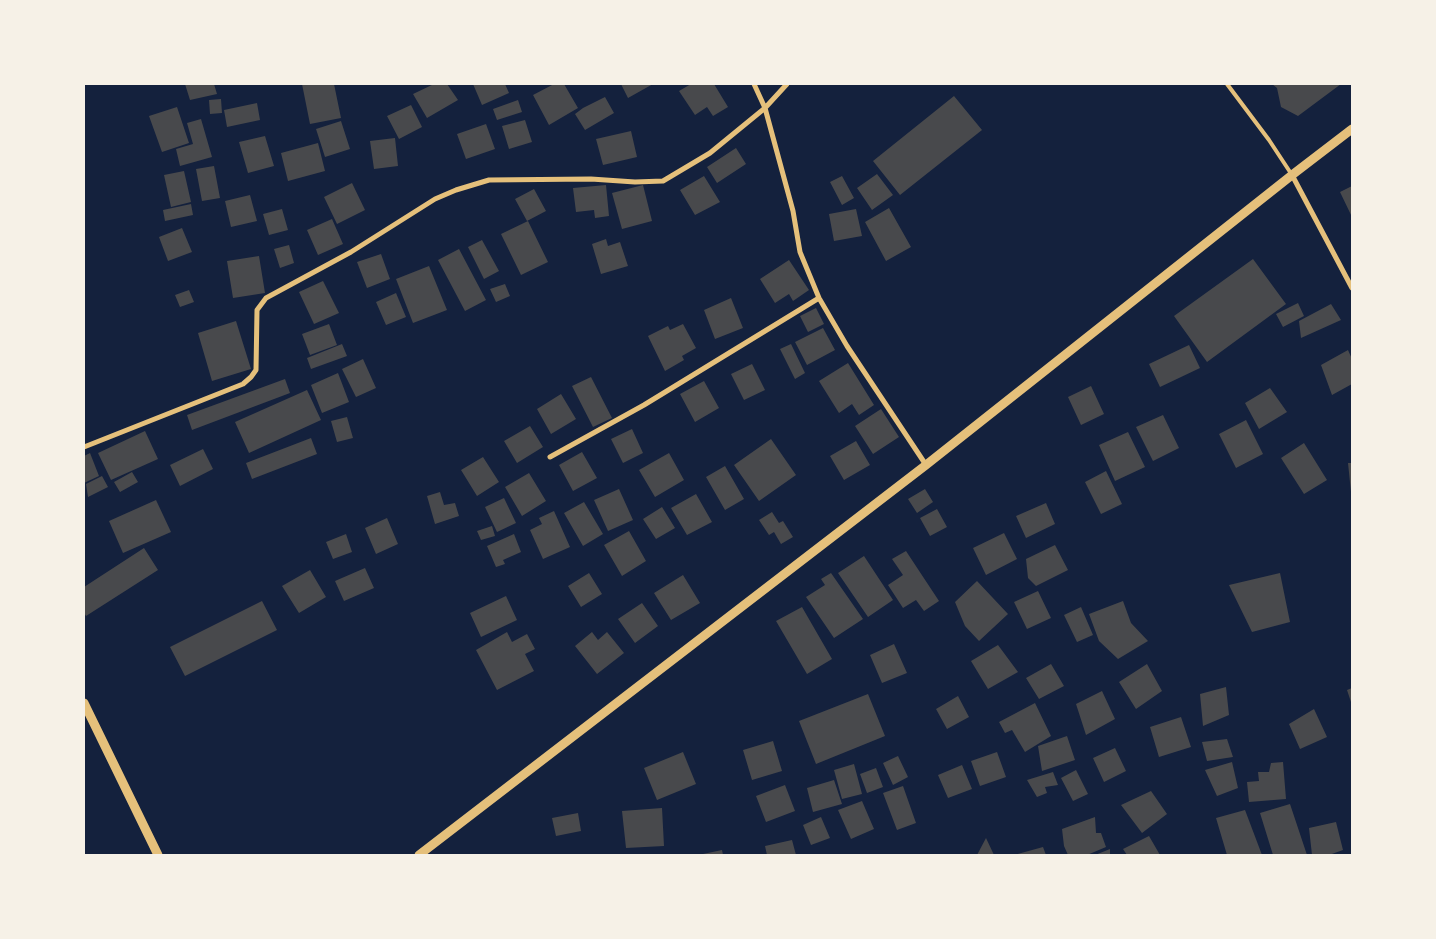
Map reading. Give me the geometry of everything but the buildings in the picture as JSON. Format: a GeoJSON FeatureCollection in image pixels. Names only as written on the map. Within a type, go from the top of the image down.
{"type":"FeatureCollection","features":[{"type":"Feature","properties":{"kind":"street"},"geometry":{"type":"LineString","coordinates":[[754,84],[765,108],[793,211],[800,252],[819,298],[847,346],[926,465]]}},
{"type":"Feature","properties":{"kind":"street"},"geometry":{"type":"LineString","coordinates":[[84,447],[243,384],[256,370],[257,310],[266,298],[351,252],[435,199],[488,180],[591,179],[635,182],[663,181],[710,153],[765,108],[787,84]]}},
{"type":"Feature","properties":{"kind":"street"},"geometry":{"type":"LineString","coordinates":[[419,855],[926,465],[1352,129]]}},
{"type":"Feature","properties":{"kind":"street"},"geometry":{"type":"LineString","coordinates":[[1292,175],[1352,288]]}},
{"type":"Feature","properties":{"kind":"street"},"geometry":{"type":"LineString","coordinates":[[550,456],[644,405],[819,298]]}},
{"type":"Feature","properties":{"kind":"street"},"geometry":{"type":"LineString","coordinates":[[84,703],[158,855]]}},
{"type":"Feature","properties":{"kind":"lane"},"geometry":{"type":"LineString","coordinates":[[1227,84],[1269,140],[1292,175]]}}]}
